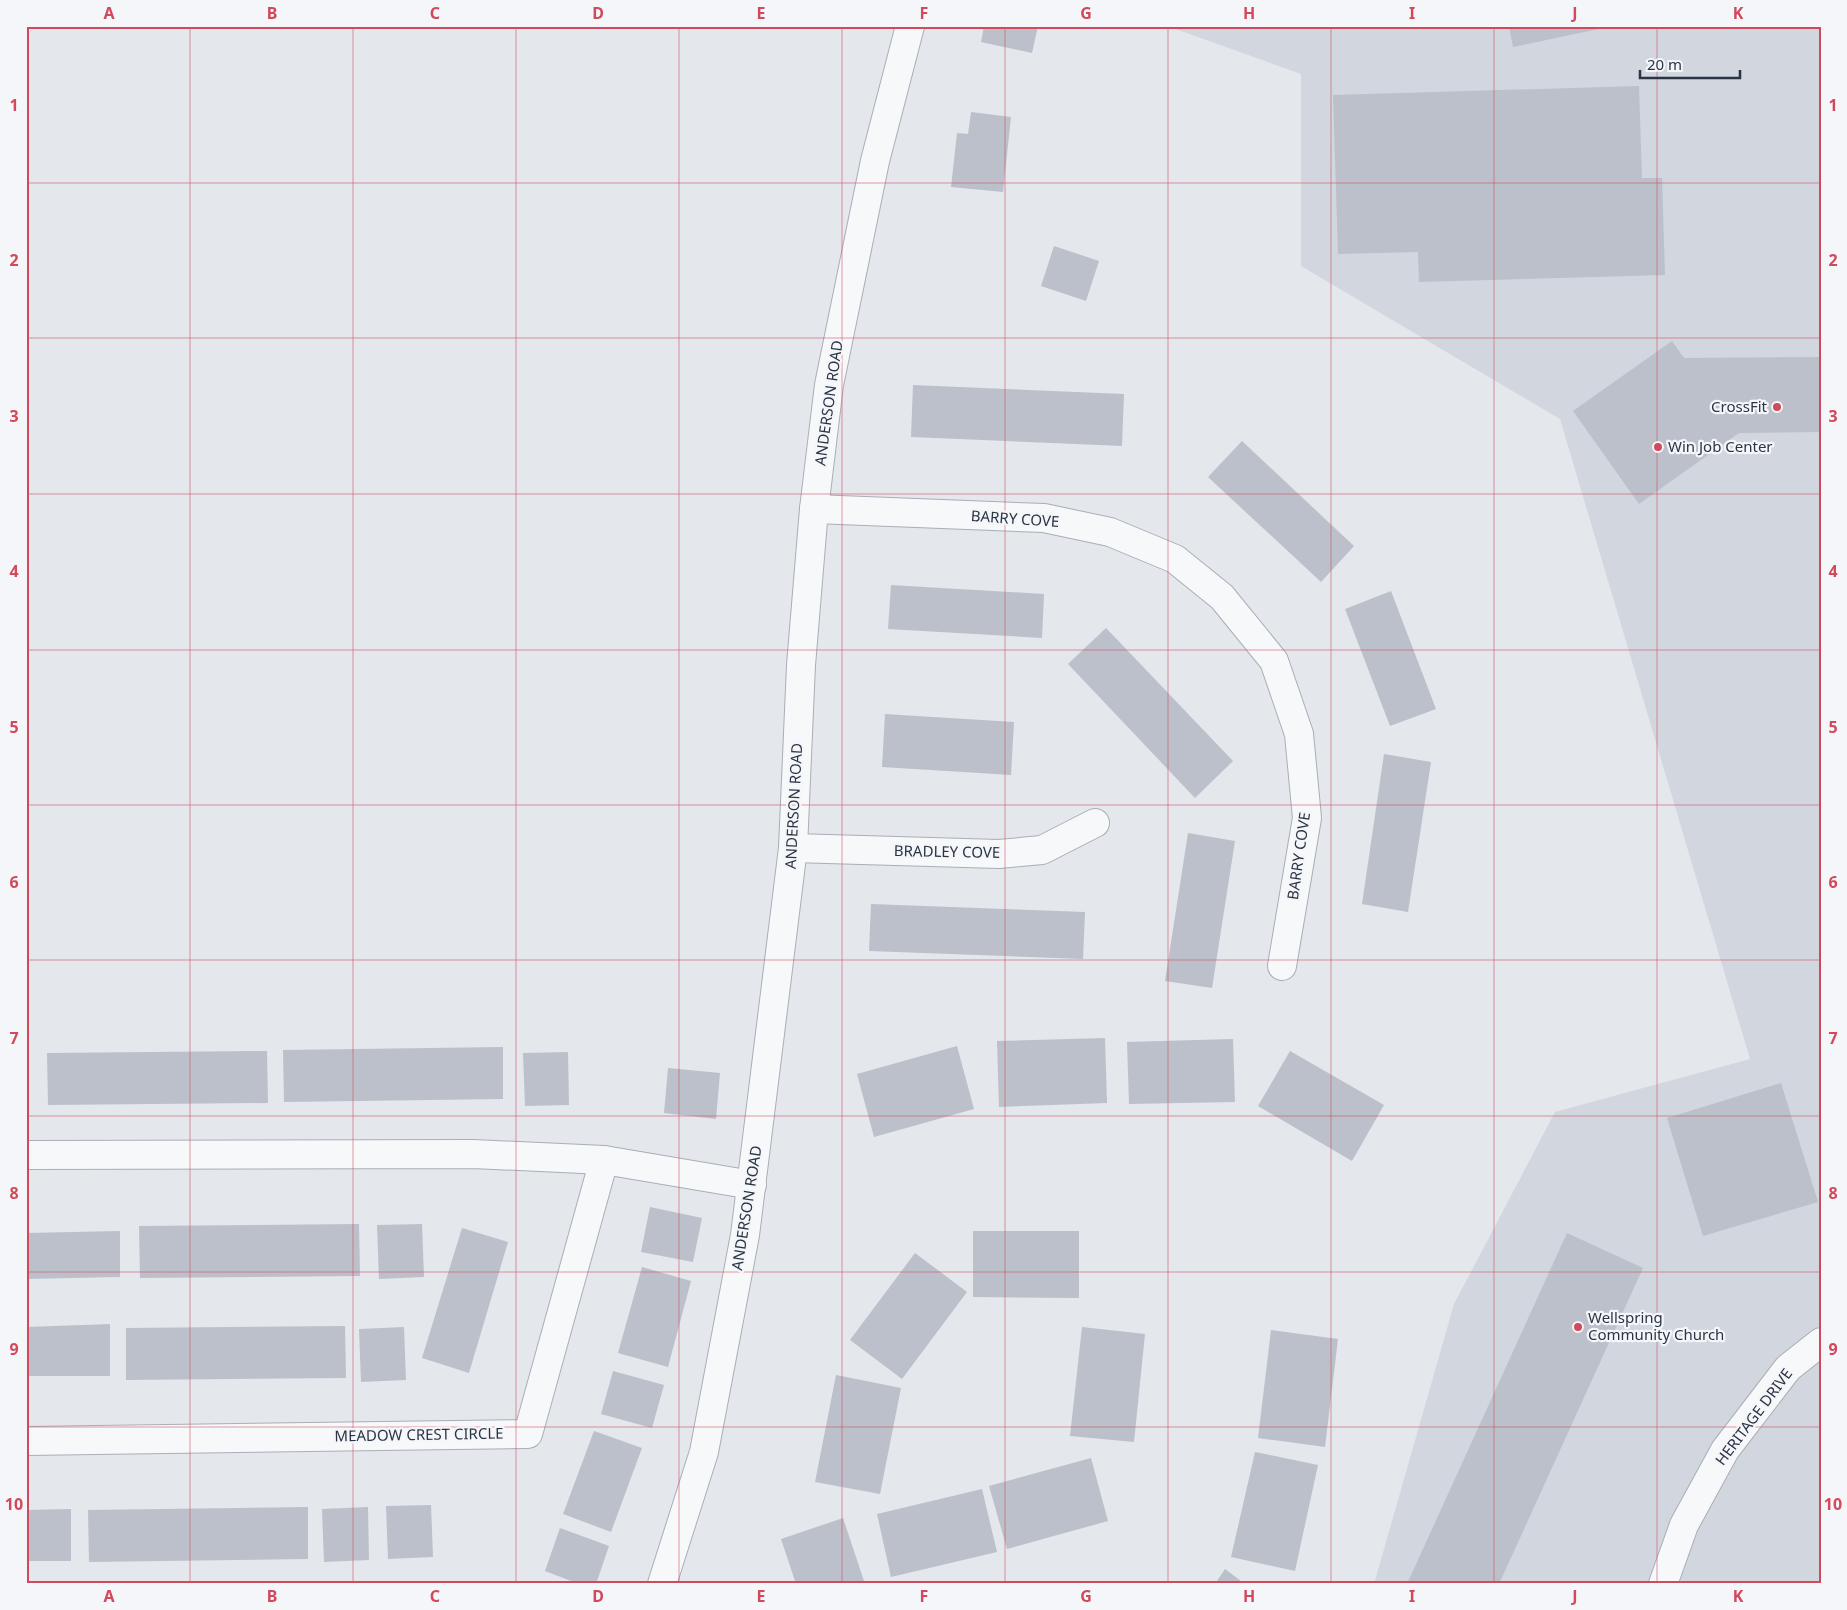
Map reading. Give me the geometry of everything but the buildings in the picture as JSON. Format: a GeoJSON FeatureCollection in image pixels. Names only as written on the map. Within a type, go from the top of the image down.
{"type":"FeatureCollection","features":[{"type":"Feature","properties":{"kind":"street","name":"ANDERSON ROAD"},"geometry":{"type":"LineString","coordinates":[[662,1584],[704,1452],[752,1185],[793,848],[801,665],[814,509],[829,384],[848,282],[875,162],[910,26]]}},
{"type":"Feature","properties":{"kind":"street","name":"BARRY COVE"},"geometry":{"type":"LineString","coordinates":[[814,509],[1044,518],[1073,524],[1110,532],[1175,559],[1222,597],[1274,662],[1300,734],[1307,818],[1282,966]]}},
{"type":"Feature","properties":{"kind":"street","name":"BRADLEY COVE"},"geometry":{"type":"LineString","coordinates":[[793,848],[999,854],[1042,850],[1095,823]]}},
{"type":"Feature","properties":{"kind":"street"},"geometry":{"type":"LineString","coordinates":[[26,1155],[473,1154],[604,1160],[752,1185]]}},
{"type":"Feature","properties":{"kind":"street","name":"MEADOW CREST CIRCLE"},"geometry":{"type":"LineString","coordinates":[[26,1441],[528,1434],[604,1160]]}},
{"type":"Feature","properties":{"kind":"street","name":"HERITAGE DRIVE"},"geometry":{"type":"LineString","coordinates":[[1663,1584],[1684,1525],[1725,1450],[1788,1368],[1821,1342]]}},
{"type":"Feature","properties":{"kind":"shaded area"},"geometry":{"type":"Polygon","coordinates":[[[1167,26],[1821,26],[1821,1584],[1374,1584],[1454,1304],[1555,1112],[1750,1059],[1560,419],[1301,266],[1301,74],[1167,26]]]}},
{"type":"Feature","properties":{"kind":"place","name":"CrossFit"},"geometry":{"type":"Point","coordinates":[1777,407]}},
{"type":"Feature","properties":{"kind":"place","name":"Win Job Center"},"geometry":{"type":"Point","coordinates":[1658,447]}},
{"type":"Feature","properties":{"kind":"place","name":"Wellspring Community Church"},"geometry":{"type":"Point","coordinates":[1578,1327]}}]}
